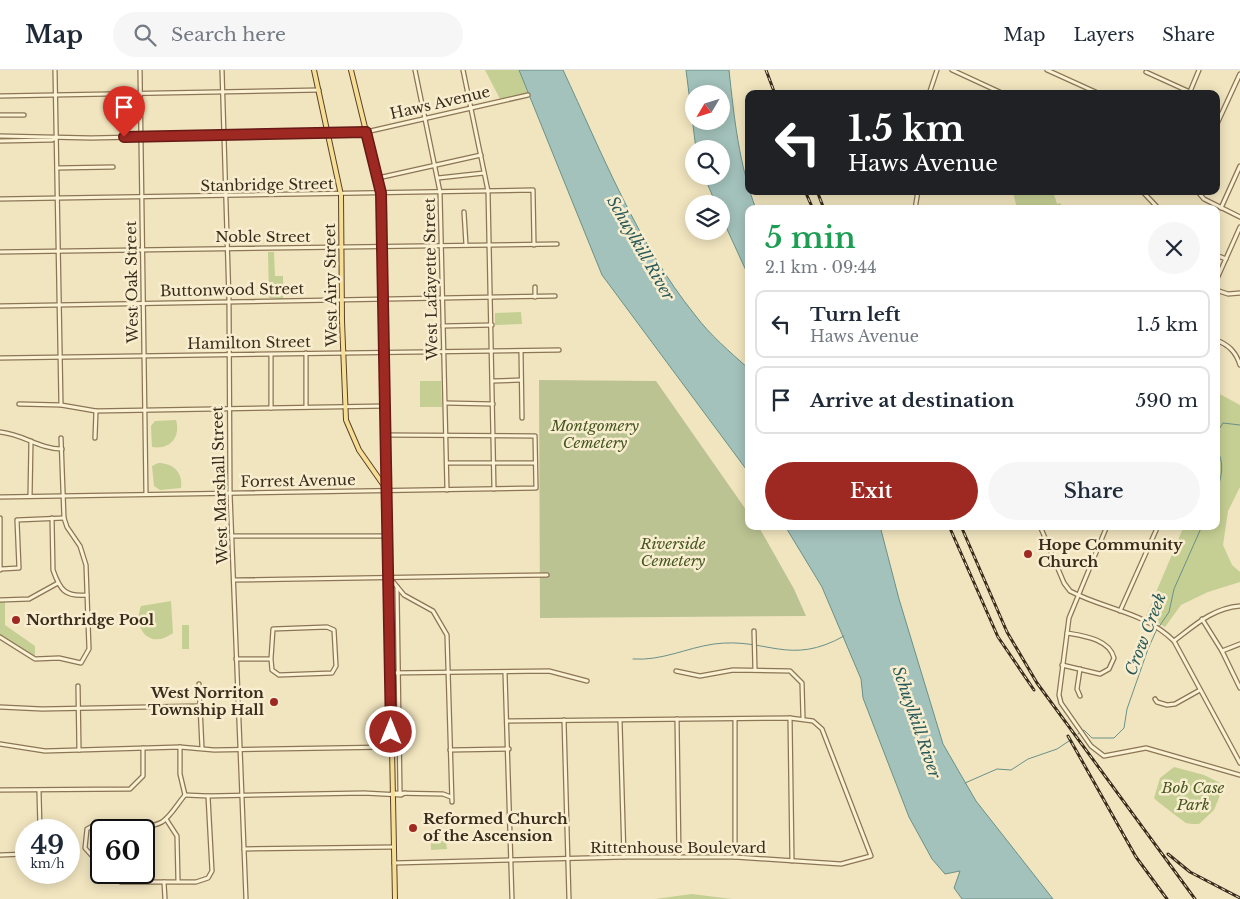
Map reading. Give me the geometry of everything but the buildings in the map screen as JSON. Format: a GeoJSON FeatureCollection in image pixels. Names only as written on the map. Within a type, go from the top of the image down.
{"type":"FeatureCollection","features":[{"type":"Feature","properties":{"kind":"main road","name":"West Airy Street"},"geometry":{"type":"LineString","coordinates":[[314,70],[341,195],[344,406],[354,441],[387,490]]}},
{"type":"Feature","properties":{"kind":"main road"},"geometry":{"type":"LineString","coordinates":[[351,70],[381,193],[395,899]]}},
{"type":"Feature","properties":{"kind":"street"},"geometry":{"type":"LineString","coordinates":[[56,70],[61,405]]}},
{"type":"Feature","properties":{"kind":"street","name":"West Oak Street"},"geometry":{"type":"LineString","coordinates":[[140,70],[146,494]]}},
{"type":"Feature","properties":{"kind":"street","name":"West Marshall Street"},"geometry":{"type":"LineString","coordinates":[[222,70],[224,196],[229,301],[230,494],[246,899]]}},
{"type":"Feature","properties":{"kind":"street","name":"West Lafayette Street"},"geometry":{"type":"LineString","coordinates":[[415,70],[440,192],[443,246],[447,490]]}},
{"type":"Feature","properties":{"kind":"street"},"geometry":{"type":"LineString","coordinates":[[463,70],[488,191],[494,404],[494,489]]}},
{"type":"Feature","properties":{"kind":"street"},"geometry":{"type":"LineString","coordinates":[[931,90],[937,70]]}},
{"type":"Feature","properties":{"kind":"street"},"geometry":{"type":"LineString","coordinates":[[952,70],[995,90]]}},
{"type":"Feature","properties":{"kind":"street"},"geometry":{"type":"LineString","coordinates":[[1047,70],[1091,90]]}},
{"type":"Feature","properties":{"kind":"street"},"geometry":{"type":"LineString","coordinates":[[1190,90],[1199,70]]}},
{"type":"Feature","properties":{"kind":"street"},"geometry":{"type":"LineString","coordinates":[[1146,72],[1183,90]]}},
{"type":"Feature","properties":{"kind":"street"},"geometry":{"type":"LineString","coordinates":[[1220,117],[1240,74]]}},
{"type":"Feature","properties":{"kind":"street"},"geometry":{"type":"LineString","coordinates":[[0,96],[319,90]]}},
{"type":"Feature","properties":{"kind":"street","name":"Haws Avenue"},"geometry":{"type":"LineString","coordinates":[[0,141],[52,140],[56,138],[366,132],[528,95]]}},
{"type":"Feature","properties":{"kind":"street"},"geometry":{"type":"LineString","coordinates":[[0,115],[24,115]]}},
{"type":"Feature","properties":{"kind":"street","name":"Haws Avenue"},"geometry":{"type":"LineString","coordinates":[[0,136],[52,135],[56,138]]}},
{"type":"Feature","properties":{"kind":"street"},"geometry":{"type":"LineString","coordinates":[[27,136],[27,141]]}},
{"type":"Feature","properties":{"kind":"street"},"geometry":{"type":"LineString","coordinates":[[378,178],[480,155]]}},
{"type":"Feature","properties":{"kind":"street"},"geometry":{"type":"LineString","coordinates":[[1240,166],[1221,208],[1240,217]]}},
{"type":"Feature","properties":{"kind":"street"},"geometry":{"type":"LineString","coordinates":[[57,168],[113,167]]}},
{"type":"Feature","properties":{"kind":"street"},"geometry":{"type":"LineString","coordinates":[[438,178],[484,173]]}},
{"type":"Feature","properties":{"kind":"street","name":"Stanbridge Street"},"geometry":{"type":"LineString","coordinates":[[0,199],[341,195],[534,190],[534,244]]}},
{"type":"Feature","properties":{"kind":"street"},"geometry":{"type":"LineString","coordinates":[[1146,195],[1155,205]]}},
{"type":"Feature","properties":{"kind":"street"},"geometry":{"type":"LineString","coordinates":[[1200,195],[1215,205]]}},
{"type":"Feature","properties":{"kind":"street"},"geometry":{"type":"LineString","coordinates":[[464,212],[466,245]]}},
{"type":"Feature","properties":{"kind":"street"},"geometry":{"type":"LineString","coordinates":[[1220,272],[1240,227]]}},
{"type":"Feature","properties":{"kind":"street","name":"Noble Street"},"geometry":{"type":"LineString","coordinates":[[0,252],[557,244]]}},
{"type":"Feature","properties":{"kind":"street"},"geometry":{"type":"LineString","coordinates":[[1220,257],[1226,259]]}},
{"type":"Feature","properties":{"kind":"street"},"geometry":{"type":"LineString","coordinates":[[535,287],[535,297]]}},
{"type":"Feature","properties":{"kind":"street"},"geometry":{"type":"LineString","coordinates":[[1220,291],[1228,294],[1240,293]]}},
{"type":"Feature","properties":{"kind":"street","name":"Buttonwood Street"},"geometry":{"type":"LineString","coordinates":[[0,306],[555,296]]}},
{"type":"Feature","properties":{"kind":"street"},"geometry":{"type":"LineString","coordinates":[[444,326],[492,325]]}},
{"type":"Feature","properties":{"kind":"street"},"geometry":{"type":"LineString","coordinates":[[1220,342],[1226,344],[1234,353],[1240,365]]}},
{"type":"Feature","properties":{"kind":"street","name":"Hamilton Street"},"geometry":{"type":"LineString","coordinates":[[0,358],[559,350]]}},
{"type":"Feature","properties":{"kind":"street"},"geometry":{"type":"LineString","coordinates":[[521,351],[522,418]]}},
{"type":"Feature","properties":{"kind":"street"},"geometry":{"type":"LineString","coordinates":[[306,353],[306,407]]}},
{"type":"Feature","properties":{"kind":"street"},"geometry":{"type":"LineString","coordinates":[[271,355],[271,408]]}},
{"type":"Feature","properties":{"kind":"street"},"geometry":{"type":"LineString","coordinates":[[493,381],[521,380]]}},
{"type":"Feature","properties":{"kind":"street"},"geometry":{"type":"LineString","coordinates":[[446,403],[494,404]]}},
{"type":"Feature","properties":{"kind":"street"},"geometry":{"type":"LineString","coordinates":[[19,404],[61,405],[96,410],[386,406]]}},
{"type":"Feature","properties":{"kind":"street"},"geometry":{"type":"LineString","coordinates":[[95,438],[96,410]]}},
{"type":"Feature","properties":{"kind":"street"},"geometry":{"type":"LineString","coordinates":[[0,432],[14,433],[48,448],[62,449]]}},
{"type":"Feature","properties":{"kind":"street"},"geometry":{"type":"LineString","coordinates":[[387,435],[535,436],[535,463],[446,463]]}},
{"type":"Feature","properties":{"kind":"street"},"geometry":{"type":"LineString","coordinates":[[0,637],[35,659],[59,658],[81,663],[89,649],[85,557],[66,527],[64,518],[61,438]]}},
{"type":"Feature","properties":{"kind":"street"},"geometry":{"type":"LineString","coordinates":[[30,496],[31,441]]}},
{"type":"Feature","properties":{"kind":"street","name":"Forrest Avenue"},"geometry":{"type":"LineString","coordinates":[[0,497],[536,488],[535,463]]}},
{"type":"Feature","properties":{"kind":"street"},"geometry":{"type":"LineString","coordinates":[[0,518],[0,569],[19,568],[17,520],[64,518]]}},
{"type":"Feature","properties":{"kind":"street"},"geometry":{"type":"LineString","coordinates":[[52,518],[53,570],[58,583],[70,596],[87,595]]}},
{"type":"Feature","properties":{"kind":"street"},"geometry":{"type":"LineString","coordinates":[[1042,530],[1064,583],[1077,594],[1159,627],[1174,641],[1240,763]]}},
{"type":"Feature","properties":{"kind":"street"},"geometry":{"type":"LineString","coordinates":[[1105,530],[1077,594],[1069,618],[1062,665],[1060,701],[1096,751],[1104,756],[1146,748],[1240,775]]}},
{"type":"Feature","properties":{"kind":"street"},"geometry":{"type":"LineString","coordinates":[[1120,611],[1156,530]]}},
{"type":"Feature","properties":{"kind":"street"},"geometry":{"type":"LineString","coordinates":[[232,536],[388,536]]}},
{"type":"Feature","properties":{"kind":"street"},"geometry":{"type":"LineString","coordinates":[[234,580],[547,575]]}},
{"type":"Feature","properties":{"kind":"street"},"geometry":{"type":"LineString","coordinates":[[389,577],[410,599],[433,611],[447,635],[452,802]]}},
{"type":"Feature","properties":{"kind":"street"},"geometry":{"type":"LineString","coordinates":[[0,600],[29,599],[58,583]]}},
{"type":"Feature","properties":{"kind":"street"},"geometry":{"type":"LineString","coordinates":[[397,586],[400,792]]}},
{"type":"Feature","properties":{"kind":"street"},"geometry":{"type":"LineString","coordinates":[[1174,641],[1202,619],[1216,611],[1240,606]]}},
{"type":"Feature","properties":{"kind":"street"},"geometry":{"type":"LineString","coordinates":[[1202,619],[1239,685]]}},
{"type":"Feature","properties":{"kind":"street"},"geometry":{"type":"LineString","coordinates":[[327,627],[334,630],[336,666],[332,672],[279,675],[272,670],[271,659],[273,629],[327,627]]}},
{"type":"Feature","properties":{"kind":"street"},"geometry":{"type":"LineString","coordinates":[[754,631],[755,670]]}},
{"type":"Feature","properties":{"kind":"street"},"geometry":{"type":"LineString","coordinates":[[1062,665],[1103,674],[1113,664],[1113,653],[1107,645],[1086,636],[1066,632]]}},
{"type":"Feature","properties":{"kind":"street"},"geometry":{"type":"LineString","coordinates":[[1222,652],[1240,644]]}},
{"type":"Feature","properties":{"kind":"street"},"geometry":{"type":"LineString","coordinates":[[236,659],[271,659]]}},
{"type":"Feature","properties":{"kind":"street"},"geometry":{"type":"LineString","coordinates":[[1080,669],[1077,689],[1080,696]]}},
{"type":"Feature","properties":{"kind":"street"},"geometry":{"type":"LineString","coordinates":[[508,721],[803,718],[803,686],[798,677],[787,670],[724,670],[700,676],[676,671]]}},
{"type":"Feature","properties":{"kind":"street"},"geometry":{"type":"LineString","coordinates":[[391,673],[550,671],[587,681]]}},
{"type":"Feature","properties":{"kind":"street"},"geometry":{"type":"LineString","coordinates":[[505,673],[509,749],[512,899]]}},
{"type":"Feature","properties":{"kind":"street"},"geometry":{"type":"LineString","coordinates":[[199,684],[202,748]]}},
{"type":"Feature","properties":{"kind":"street"},"geometry":{"type":"LineString","coordinates":[[78,686],[80,750]]}},
{"type":"Feature","properties":{"kind":"street"},"geometry":{"type":"LineString","coordinates":[[1155,699],[1157,702],[1171,705],[1200,690]]}},
{"type":"Feature","properties":{"kind":"street"},"geometry":{"type":"LineString","coordinates":[[0,708],[78,709],[199,706]]}},
{"type":"Feature","properties":{"kind":"street"},"geometry":{"type":"LineString","coordinates":[[790,718],[792,861]]}},
{"type":"Feature","properties":{"kind":"street","name":"Rittenhouse Boulevard"},"geometry":{"type":"LineString","coordinates":[[394,863],[679,857],[841,864],[871,856],[822,728],[813,721],[803,718]]}},
{"type":"Feature","properties":{"kind":"street"},"geometry":{"type":"LineString","coordinates":[[676,719],[679,857]]}},
{"type":"Feature","properties":{"kind":"street"},"geometry":{"type":"LineString","coordinates":[[564,720],[569,899]]}},
{"type":"Feature","properties":{"kind":"street"},"geometry":{"type":"LineString","coordinates":[[734,720],[735,858]]}},
{"type":"Feature","properties":{"kind":"street"},"geometry":{"type":"LineString","coordinates":[[620,721],[624,857]]}},
{"type":"Feature","properties":{"kind":"street"},"geometry":{"type":"LineString","coordinates":[[0,744],[45,751],[180,747],[240,749],[391,747]]}},
{"type":"Feature","properties":{"kind":"street"},"geometry":{"type":"LineString","coordinates":[[180,747],[180,774],[185,794]]}},
{"type":"Feature","properties":{"kind":"street"},"geometry":{"type":"LineString","coordinates":[[0,790],[130,789],[143,776],[143,748]]}},
{"type":"Feature","properties":{"kind":"street"},"geometry":{"type":"LineString","coordinates":[[450,750],[509,749]]}},
{"type":"Feature","properties":{"kind":"street"},"geometry":{"type":"LineString","coordinates":[[443,794],[451,789]]}},
{"type":"Feature","properties":{"kind":"street"},"geometry":{"type":"LineString","coordinates":[[39,791],[40,819]]}},
{"type":"Feature","properties":{"kind":"street"},"geometry":{"type":"LineString","coordinates":[[392,794],[400,792],[443,794],[451,797]]}},
{"type":"Feature","properties":{"kind":"street"},"geometry":{"type":"LineString","coordinates":[[185,794],[208,796],[400,795],[405,793]]}},
{"type":"Feature","properties":{"kind":"street"},"geometry":{"type":"LineString","coordinates":[[155,824],[166,819],[185,794]]}},
{"type":"Feature","properties":{"kind":"street"},"geometry":{"type":"LineString","coordinates":[[155,882],[203,880],[212,872],[208,796]]}},
{"type":"Feature","properties":{"kind":"street"},"geometry":{"type":"LineString","coordinates":[[166,819],[177,836],[178,881]]}},
{"type":"Feature","properties":{"kind":"street"},"geometry":{"type":"LineString","coordinates":[[90,829],[87,830],[85,848],[90,854]]}},
{"type":"Feature","properties":{"kind":"street"},"geometry":{"type":"LineString","coordinates":[[244,848],[394,847]]}},
{"type":"Feature","properties":{"kind":"street"},"geometry":{"type":"LineString","coordinates":[[0,854],[15,854]]}},
{"type":"Feature","properties":{"kind":"street"},"geometry":{"type":"LineString","coordinates":[[164,882],[165,899]]}},
{"type":"Feature","properties":{"kind":"green space"},"geometry":{"type":"Polygon","coordinates":[[[485,70],[519,70],[528,93],[500,99],[485,70]]]}},
{"type":"Feature","properties":{"kind":"green space"},"geometry":{"type":"Polygon","coordinates":[[[1014,195],[1054,195],[1057,204],[1060,203],[1061,205],[1016,205],[1014,195]]]}},
{"type":"Feature","properties":{"kind":"green space"},"geometry":{"type":"Polygon","coordinates":[[[268,252],[274,252],[275,276],[283,276],[283,299],[269,298],[268,252]]]}},
{"type":"Feature","properties":{"kind":"green space"},"geometry":{"type":"Polygon","coordinates":[[[521,312],[522,324],[495,325],[495,313],[521,312]]]}},
{"type":"Feature","properties":{"kind":"green space","name":"Riverside Cemetery"},"geometry":{"type":"Polygon","coordinates":[[[539,380],[656,381],[745,508],[745,530],[761,530],[794,589],[806,616],[540,618],[539,380]]]}},
{"type":"Feature","properties":{"kind":"green space"},"geometry":{"type":"Polygon","coordinates":[[[420,381],[441,381],[442,407],[420,407],[420,381]]]}},
{"type":"Feature","properties":{"kind":"green space"},"geometry":{"type":"Polygon","coordinates":[[[1220,394],[1240,405],[1240,487],[1228,511],[1223,545],[1232,565],[1240,572],[1240,582],[1208,592],[1181,605],[1165,627],[1146,616],[1182,530],[1220,530],[1220,394]]]}},
{"type":"Feature","properties":{"kind":"green space"},"geometry":{"type":"Polygon","coordinates":[[[176,420],[177,432],[173,441],[164,446],[152,447],[151,426],[155,421],[176,420]]]}},
{"type":"Feature","properties":{"kind":"green space"},"geometry":{"type":"Polygon","coordinates":[[[158,463],[168,465],[179,473],[181,488],[160,490],[154,486],[152,466],[158,463]]]}},
{"type":"Feature","properties":{"kind":"green space"},"geometry":{"type":"Polygon","coordinates":[[[0,600],[5,600],[5,625],[35,646],[35,659],[0,637],[0,600]]]}},
{"type":"Feature","properties":{"kind":"green space"},"geometry":{"type":"Polygon","coordinates":[[[171,601],[173,633],[165,638],[157,639],[145,635],[139,623],[141,606],[171,601]]]}},
{"type":"Feature","properties":{"kind":"green space"},"geometry":{"type":"Polygon","coordinates":[[[182,625],[189,625],[189,649],[182,649],[182,625]]]}},
{"type":"Feature","properties":{"kind":"green space","name":"Bob Case Park"},"geometry":{"type":"Polygon","coordinates":[[[1174,767],[1204,775],[1224,785],[1214,810],[1199,824],[1186,823],[1154,798],[1160,778],[1174,767]]]}},
{"type":"Feature","properties":{"kind":"green space"},"geometry":{"type":"Polygon","coordinates":[[[446,841],[447,849],[431,850],[431,842],[446,841]]]}},
{"type":"Feature","properties":{"kind":"green space"},"geometry":{"type":"Polygon","coordinates":[[[692,894],[732,899],[655,899],[692,894]]]}},
{"type":"Feature","properties":{"kind":"water","name":"Schuylkill River"},"geometry":{"type":"Polygon","coordinates":[[[519,70],[563,70],[622,197],[655,258],[701,322],[720,343],[745,365],[745,468],[602,275],[519,70]]]}},
{"type":"Feature","properties":{"kind":"water"},"geometry":{"type":"Polygon","coordinates":[[[686,70],[729,70],[735,123],[745,175],[745,195],[751,195],[755,205],[745,205],[745,268],[730,236],[730,195],[712,195],[708,185],[730,185],[730,140],[695,140],[694,130],[730,130],[730,85],[688,85],[686,70]]]}},
{"type":"Feature","properties":{"kind":"water","name":"Schuylkill River"},"geometry":{"type":"Polygon","coordinates":[[[787,530],[881,530],[899,599],[943,744],[976,801],[1053,899],[962,899],[954,888],[960,871],[945,874],[932,859],[909,817],[863,698],[861,679],[822,587],[787,530]]]}},
{"type":"Feature","properties":{"kind":"waterway","name":"Crow Creek"},"geometry":{"type":"LineString","coordinates":[[1220,428],[1223,423],[1240,425]]}},
{"type":"Feature","properties":{"kind":"waterway","name":"Crow Creek"},"geometry":{"type":"LineString","coordinates":[[1220,457],[1222,465],[1220,480]]}},
{"type":"Feature","properties":{"kind":"waterway","name":"Crow Creek"},"geometry":{"type":"LineString","coordinates":[[1078,734],[1084,730],[1092,738],[1114,738],[1124,728],[1127,709],[1148,649],[1156,631],[1169,612],[1174,589],[1200,530]]}},
{"type":"Feature","properties":{"kind":"waterway"},"geometry":{"type":"LineString","coordinates":[[633,659],[654,658],[714,644],[733,643],[778,649],[808,649],[825,645],[844,636]]}},
{"type":"Feature","properties":{"kind":"waterway","name":"Crow Creek"},"geometry":{"type":"LineString","coordinates":[[965,783],[997,769],[1011,770],[1028,759],[1057,749],[1069,741]]}},
{"type":"Feature","properties":{"kind":"railway"},"geometry":{"type":"LineString","coordinates":[[766,70],[774,90]]}},
{"type":"Feature","properties":{"kind":"railway"},"geometry":{"type":"LineString","coordinates":[[807,195],[811,205]]}},
{"type":"Feature","properties":{"kind":"railway"},"geometry":{"type":"LineString","coordinates":[[819,195],[822,205]]}},
{"type":"Feature","properties":{"kind":"railway"},"geometry":{"type":"LineString","coordinates":[[951,530],[998,637],[1034,690]]}},
{"type":"Feature","properties":{"kind":"railway"},"geometry":{"type":"LineString","coordinates":[[963,530],[1007,632],[1037,683],[1195,899]]}},
{"type":"Feature","properties":{"kind":"railway"},"geometry":{"type":"LineString","coordinates":[[1068,736],[1136,857],[1167,899]]}},
{"type":"Feature","properties":{"kind":"railway"},"geometry":{"type":"LineString","coordinates":[[1168,854],[1190,872],[1240,898]]}},
{"type":"Feature","properties":{"kind":"place","name":"Hope Community Church"},"geometry":{"type":"Point","coordinates":[1028,554]}},
{"type":"Feature","properties":{"kind":"place","name":"Northridge Pool"},"geometry":{"type":"Point","coordinates":[16,620]}},
{"type":"Feature","properties":{"kind":"place","name":"West Norriton Township Hall"},"geometry":{"type":"Point","coordinates":[274,702]}},
{"type":"Feature","properties":{"kind":"place","name":"Reformed Church of the Ascension"},"geometry":{"type":"Point","coordinates":[413,828]}},
{"type":"Feature","properties":{"kind":"route"},"geometry":{"type":"LineString","coordinates":[[124,137],[366,132],[381,193],[387,435],[391,732]]}},
{"type":"Feature","properties":{"kind":"park label","name":"Montgomery Cemetery"},"geometry":{"type":"Point","coordinates":[595,434]}}]}
